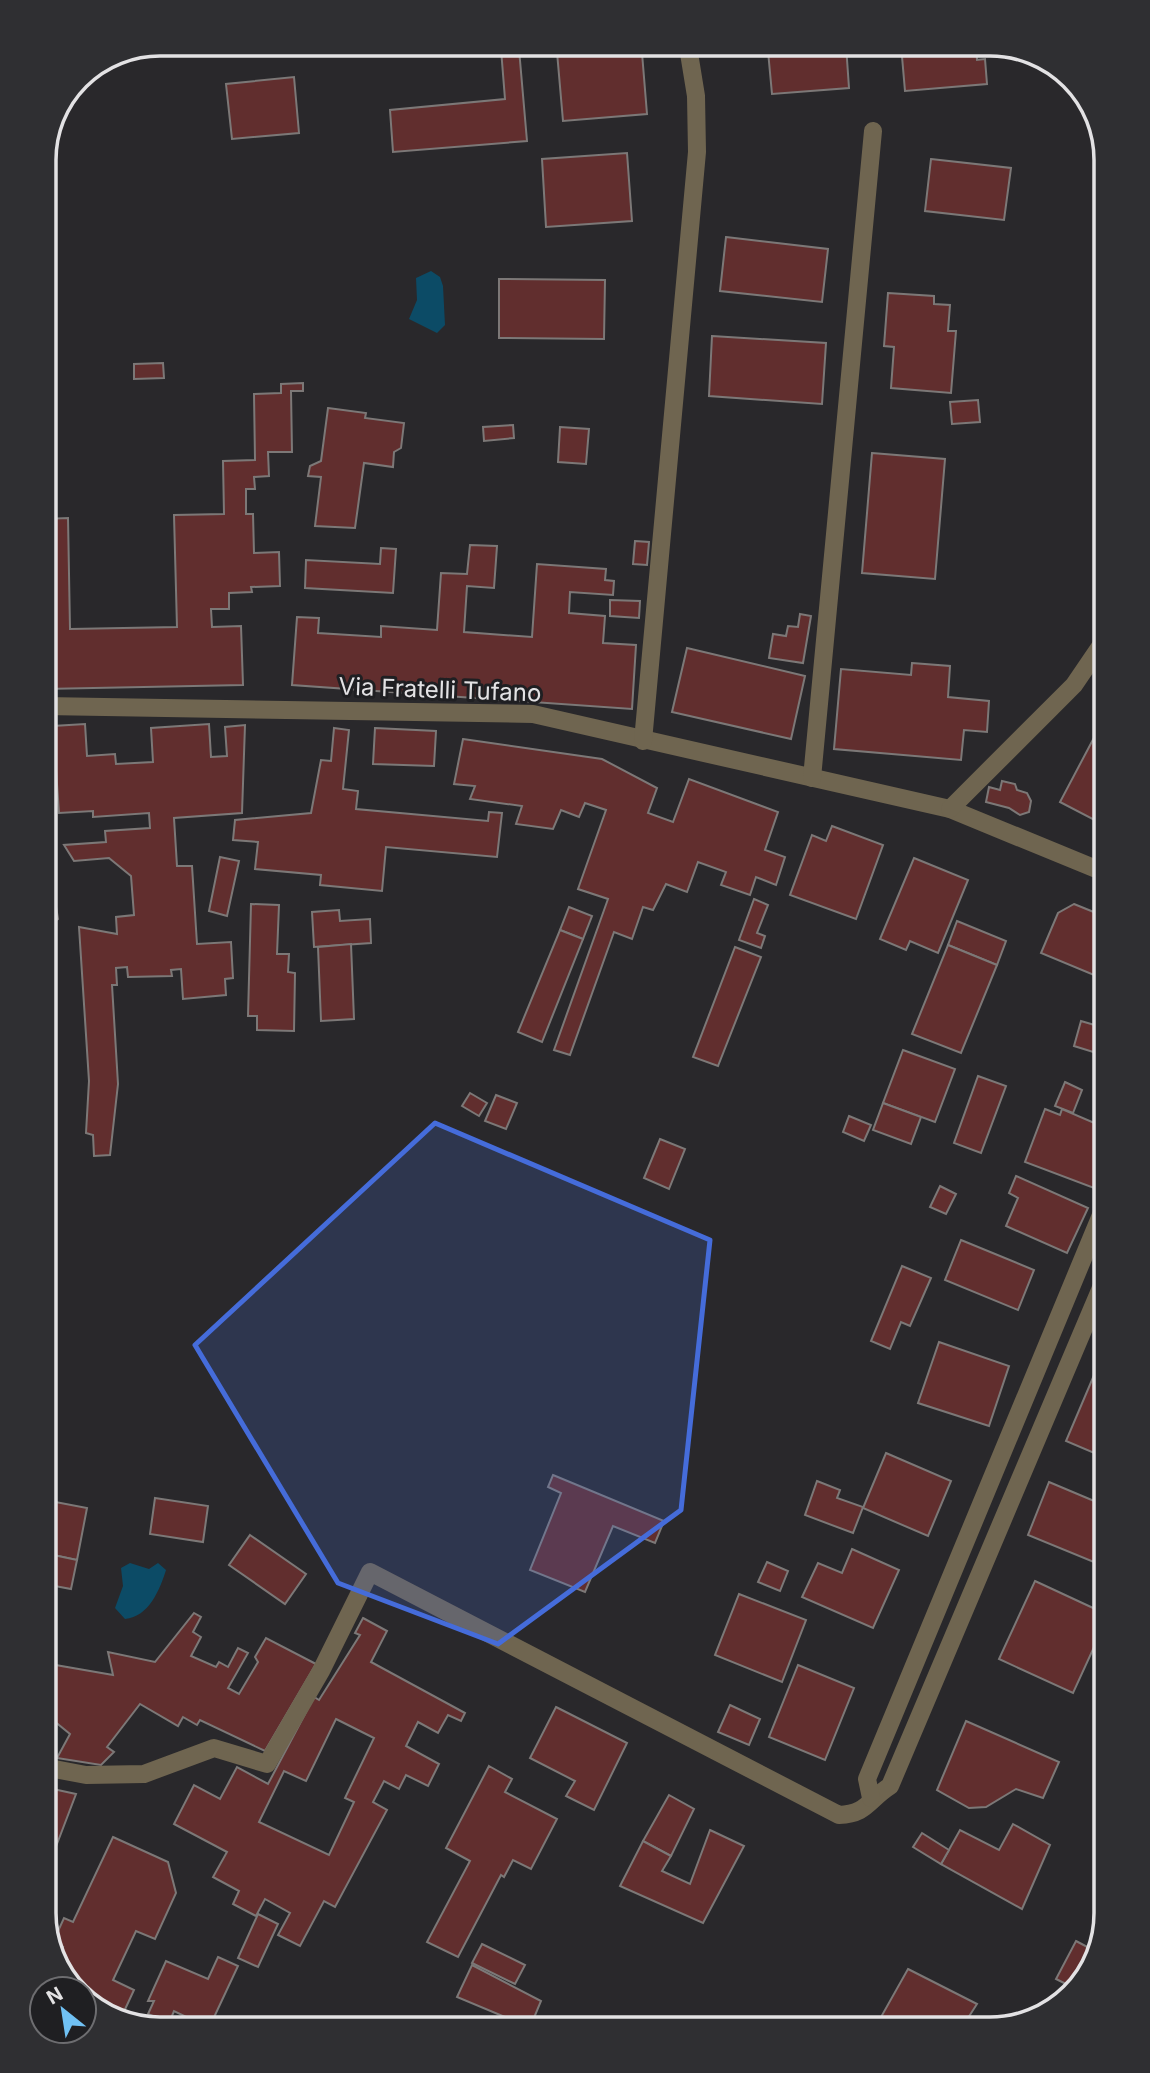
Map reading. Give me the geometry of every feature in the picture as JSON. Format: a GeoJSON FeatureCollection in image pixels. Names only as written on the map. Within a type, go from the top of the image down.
{"type":"FeatureCollection","features":[{"type":"Feature","properties":{"kind":"street"},"geometry":{"type":"LineString","coordinates":[[643,741],[697,152],[696,96],[689,56]]}},
{"type":"Feature","properties":{"kind":"street"},"geometry":{"type":"LineString","coordinates":[[812,778],[873,131]]}},
{"type":"Feature","properties":{"kind":"street"},"geometry":{"type":"LineString","coordinates":[[950,809],[1074,685],[1094,656]]}},
{"type":"Feature","properties":{"kind":"street","name":"Via Fratelli Tufano"},"geometry":{"type":"LineString","coordinates":[[56,706],[533,714],[950,809],[1094,868]]}},
{"type":"Feature","properties":{"kind":"street"},"geometry":{"type":"LineString","coordinates":[[871,1798],[867,1779],[1094,1232]]}},
{"type":"Feature","properties":{"kind":"street"},"geometry":{"type":"LineString","coordinates":[[56,1769],[86,1775],[144,1774],[214,1748],[267,1764],[321,1671],[370,1572],[839,1815],[865,1810],[871,1798],[890,1786],[1094,1304]]}},
{"type":"Feature","properties":{"kind":"highlighted area"},"geometry":{"type":"Polygon","coordinates":[[[435,1123],[710,1240],[681,1510],[498,1644],[338,1583],[195,1345],[435,1123]]]}},
{"type":"Feature","properties":{"kind":"water"},"geometry":{"type":"Polygon","coordinates":[[[431,271],[440,277],[443,286],[445,325],[437,333],[409,319],[417,300],[416,278],[431,271]]]}},
{"type":"Feature","properties":{"kind":"water"},"geometry":{"type":"Polygon","coordinates":[[[130,1563],[149,1569],[158,1563],[166,1570],[157,1593],[147,1608],[125,1619],[115,1608],[123,1586],[121,1568],[130,1563]]]}},
{"type":"Feature","properties":{"kind":"building"},"geometry":{"type":"Polygon","coordinates":[[[502,56],[520,56],[527,141],[393,152],[390,110],[505,99],[502,56]]]}},
{"type":"Feature","properties":{"kind":"building"},"geometry":{"type":"Polygon","coordinates":[[[557,56],[642,56],[647,114],[563,121],[557,56]]]}},
{"type":"Feature","properties":{"kind":"building"},"geometry":{"type":"Polygon","coordinates":[[[768,56],[847,56],[849,88],[772,94],[768,56]]]}},
{"type":"Feature","properties":{"kind":"building"},"geometry":{"type":"Polygon","coordinates":[[[902,56],[977,56],[977,60],[985,59],[987,84],[905,91],[902,56]]]}},
{"type":"Feature","properties":{"kind":"building"},"geometry":{"type":"Polygon","coordinates":[[[294,77],[299,133],[232,139],[226,84],[294,77]]]}},
{"type":"Feature","properties":{"kind":"building"},"geometry":{"type":"Polygon","coordinates":[[[627,153],[632,221],[546,227],[542,159],[627,153]]]}},
{"type":"Feature","properties":{"kind":"building"},"geometry":{"type":"Polygon","coordinates":[[[931,159],[1011,168],[1004,220],[925,211],[931,159]]]}},
{"type":"Feature","properties":{"kind":"building"},"geometry":{"type":"Polygon","coordinates":[[[726,237],[828,249],[822,302],[720,291],[726,237]]]}},
{"type":"Feature","properties":{"kind":"building"},"geometry":{"type":"Polygon","coordinates":[[[499,279],[605,280],[604,339],[499,338],[499,279]]]}},
{"type":"Feature","properties":{"kind":"building"},"geometry":{"type":"Polygon","coordinates":[[[888,293],[934,296],[934,304],[950,305],[948,331],[956,331],[951,393],[891,388],[894,347],[884,346],[888,293]]]}},
{"type":"Feature","properties":{"kind":"building"},"geometry":{"type":"Polygon","coordinates":[[[712,336],[826,343],[822,404],[709,396],[712,336]]]}},
{"type":"Feature","properties":{"kind":"building"},"geometry":{"type":"Polygon","coordinates":[[[163,363],[164,378],[134,379],[134,364],[163,363]]]}},
{"type":"Feature","properties":{"kind":"building"},"geometry":{"type":"Polygon","coordinates":[[[303,383],[303,391],[291,391],[292,452],[268,452],[269,476],[254,477],[255,489],[246,489],[246,514],[253,514],[254,553],[279,552],[280,586],[251,587],[252,592],[229,593],[229,609],[211,609],[212,627],[241,626],[243,685],[56,689],[56,518],[68,518],[70,629],[177,627],[174,515],[224,514],[223,461],[255,460],[254,394],[281,393],[281,384],[303,383]]]}},
{"type":"Feature","properties":{"kind":"building"},"geometry":{"type":"Polygon","coordinates":[[[978,400],[980,422],[952,424],[950,402],[978,400]]]}},
{"type":"Feature","properties":{"kind":"building"},"geometry":{"type":"Polygon","coordinates":[[[328,408],[366,413],[365,418],[404,423],[401,448],[394,452],[393,467],[364,463],[355,528],[315,526],[321,477],[308,476],[310,466],[321,461],[328,408]]]}},
{"type":"Feature","properties":{"kind":"building"},"geometry":{"type":"Polygon","coordinates":[[[513,425],[514,438],[484,441],[483,427],[513,425]]]}},
{"type":"Feature","properties":{"kind":"building"},"geometry":{"type":"Polygon","coordinates":[[[560,427],[589,429],[586,464],[558,462],[560,427]]]}},
{"type":"Feature","properties":{"kind":"building"},"geometry":{"type":"Polygon","coordinates":[[[872,453],[945,459],[935,579],[862,573],[872,453]]]}},
{"type":"Feature","properties":{"kind":"building"},"geometry":{"type":"Polygon","coordinates":[[[635,541],[649,542],[647,565],[633,564],[635,541]]]}},
{"type":"Feature","properties":{"kind":"building"},"geometry":{"type":"Polygon","coordinates":[[[470,545],[497,546],[494,588],[467,586],[464,632],[532,637],[537,564],[606,569],[605,580],[614,581],[613,595],[570,592],[569,613],[605,616],[603,643],[636,645],[632,709],[292,685],[297,617],[319,618],[318,633],[381,637],[381,626],[437,630],[441,573],[467,574],[470,545]]]}},
{"type":"Feature","properties":{"kind":"building"},"geometry":{"type":"Polygon","coordinates":[[[381,548],[396,549],[393,593],[305,588],[306,560],[380,564],[381,548]]]}},
{"type":"Feature","properties":{"kind":"building"},"geometry":{"type":"Polygon","coordinates":[[[610,600],[640,601],[639,618],[610,616],[610,600]]]}},
{"type":"Feature","properties":{"kind":"building"},"geometry":{"type":"Polygon","coordinates":[[[800,614],[811,616],[803,663],[769,658],[773,634],[786,636],[788,626],[798,627],[800,614]]]}},
{"type":"Feature","properties":{"kind":"building"},"geometry":{"type":"Polygon","coordinates":[[[687,648],[805,676],[791,739],[672,712],[687,648]]]}},
{"type":"Feature","properties":{"kind":"building"},"geometry":{"type":"Polygon","coordinates":[[[912,663],[950,666],[948,697],[989,701],[987,732],[964,730],[961,760],[834,749],[841,669],[911,675],[912,663]]]}},
{"type":"Feature","properties":{"kind":"building"},"geometry":{"type":"Polygon","coordinates":[[[85,724],[87,756],[115,754],[116,764],[153,762],[151,728],[209,724],[211,757],[227,756],[225,727],[245,725],[242,813],[174,818],[177,866],[192,866],[197,944],[231,942],[233,978],[225,979],[226,995],[183,999],[181,969],[171,970],[172,976],[128,977],[127,967],[116,968],[117,985],[112,985],[118,1084],[110,1155],[94,1156],[93,1135],[86,1133],[89,1081],[79,927],[117,934],[116,917],[134,915],[131,876],[109,858],[74,861],[64,845],[106,842],[105,831],[150,828],[149,813],[93,817],[93,811],[59,813],[56,726],[85,724]]]}},
{"type":"Feature","properties":{"kind":"building"},"geometry":{"type":"Polygon","coordinates":[[[334,728],[349,730],[343,789],[358,791],[356,809],[488,821],[489,812],[502,813],[497,857],[386,847],[382,891],[320,885],[321,875],[255,869],[258,842],[233,840],[235,820],[311,813],[321,760],[331,761],[334,728]]]}},
{"type":"Feature","properties":{"kind":"building"},"geometry":{"type":"Polygon","coordinates":[[[375,728],[436,731],[434,766],[373,764],[375,728]]]}},
{"type":"Feature","properties":{"kind":"building"},"geometry":{"type":"Polygon","coordinates":[[[1094,738],[1094,820],[1060,802],[1094,738]]]}},
{"type":"Feature","properties":{"kind":"building"},"geometry":{"type":"Polygon","coordinates":[[[463,739],[602,759],[657,788],[648,813],[673,822],[689,779],[778,812],[765,850],[785,857],[776,885],[756,877],[750,895],[721,885],[726,872],[698,862],[687,892],[666,884],[653,910],[643,907],[632,939],[614,932],[570,1055],[554,1050],[608,899],[578,889],[606,810],[585,803],[579,817],[561,810],[553,829],[516,824],[522,806],[470,799],[475,786],[454,784],[463,739]]]}},
{"type":"Feature","properties":{"kind":"building"},"geometry":{"type":"Polygon","coordinates":[[[1002,781],[1015,784],[1017,790],[1027,793],[1031,801],[1029,812],[1020,815],[1009,808],[986,802],[989,787],[1000,790],[1002,781]]]}},
{"type":"Feature","properties":{"kind":"building"},"geometry":{"type":"Polygon","coordinates":[[[832,826],[883,845],[856,919],[790,895],[812,835],[826,841],[832,826]]]}},
{"type":"Feature","properties":{"kind":"building"},"geometry":{"type":"Polygon","coordinates":[[[220,857],[239,861],[227,916],[209,911],[220,857]]]}},
{"type":"Feature","properties":{"kind":"building"},"geometry":{"type":"Polygon","coordinates":[[[914,858],[968,880],[938,953],[910,941],[906,950],[880,939],[914,858]]]}},
{"type":"Feature","properties":{"kind":"building"},"geometry":{"type":"Polygon","coordinates":[[[754,899],[768,905],[757,933],[765,936],[761,948],[739,940],[754,899]]]}},
{"type":"Feature","properties":{"kind":"building"},"geometry":{"type":"Polygon","coordinates":[[[251,904],[279,905],[277,954],[289,954],[288,972],[295,973],[294,1031],[257,1030],[257,1016],[248,1016],[251,904]]]}},
{"type":"Feature","properties":{"kind":"building"},"geometry":{"type":"Polygon","coordinates":[[[1074,904],[1094,912],[1094,975],[1041,953],[1058,913],[1074,904]]]}},
{"type":"Feature","properties":{"kind":"building"},"geometry":{"type":"Polygon","coordinates":[[[569,907],[592,916],[583,939],[560,930],[569,907]]]}},
{"type":"Feature","properties":{"kind":"building"},"geometry":{"type":"Polygon","coordinates":[[[339,910],[340,921],[370,919],[371,943],[314,947],[312,912],[339,910]]]}},
{"type":"Feature","properties":{"kind":"building"},"geometry":{"type":"Polygon","coordinates":[[[957,921],[1006,941],[997,965],[948,945],[957,921]]]}},
{"type":"Feature","properties":{"kind":"building"},"geometry":{"type":"Polygon","coordinates":[[[560,930],[583,939],[542,1042],[518,1032],[560,930]]]}},
{"type":"Feature","properties":{"kind":"building"},"geometry":{"type":"Polygon","coordinates":[[[351,944],[354,1019],[321,1021],[318,947],[351,944]]]}},
{"type":"Feature","properties":{"kind":"building"},"geometry":{"type":"Polygon","coordinates":[[[948,945],[997,965],[961,1053],[912,1034],[948,945]]]}},
{"type":"Feature","properties":{"kind":"building"},"geometry":{"type":"Polygon","coordinates":[[[735,947],[761,957],[718,1066],[693,1057],[735,947]]]}},
{"type":"Feature","properties":{"kind":"building"},"geometry":{"type":"Polygon","coordinates":[[[1081,1021],[1094,1025],[1094,1052],[1074,1046],[1081,1021]]]}},
{"type":"Feature","properties":{"kind":"building"},"geometry":{"type":"Polygon","coordinates":[[[903,1050],[955,1069],[935,1122],[883,1103],[903,1050]]]}},
{"type":"Feature","properties":{"kind":"building"},"geometry":{"type":"Polygon","coordinates":[[[978,1076],[1006,1086],[981,1153],[954,1143],[978,1076]]]}},
{"type":"Feature","properties":{"kind":"building"},"geometry":{"type":"Polygon","coordinates":[[[1065,1082],[1082,1090],[1073,1113],[1055,1106],[1065,1082]]]}},
{"type":"Feature","properties":{"kind":"building"},"geometry":{"type":"Polygon","coordinates":[[[470,1093],[487,1103],[479,1116],[462,1106],[470,1093]]]}},
{"type":"Feature","properties":{"kind":"building"},"geometry":{"type":"Polygon","coordinates":[[[496,1095],[517,1103],[506,1129],[485,1121],[496,1095]]]}},
{"type":"Feature","properties":{"kind":"building"},"geometry":{"type":"Polygon","coordinates":[[[883,1103],[921,1117],[911,1144],[873,1130],[883,1103]]]}},
{"type":"Feature","properties":{"kind":"building"},"geometry":{"type":"Polygon","coordinates":[[[1045,1109],[1060,1115],[1062,1109],[1094,1123],[1094,1188],[1025,1162],[1045,1109]]]}},
{"type":"Feature","properties":{"kind":"building"},"geometry":{"type":"Polygon","coordinates":[[[849,1116],[871,1125],[864,1141],[843,1132],[849,1116]]]}},
{"type":"Feature","properties":{"kind":"building"},"geometry":{"type":"Polygon","coordinates":[[[660,1139],[685,1149],[669,1189],[644,1178],[660,1139]]]}},
{"type":"Feature","properties":{"kind":"building"},"geometry":{"type":"Polygon","coordinates":[[[1016,1176],[1088,1208],[1067,1253],[1006,1226],[1018,1198],[1009,1193],[1016,1176]]]}},
{"type":"Feature","properties":{"kind":"building"},"geometry":{"type":"Polygon","coordinates":[[[940,1186],[956,1194],[946,1214],[930,1207],[940,1186]]]}},
{"type":"Feature","properties":{"kind":"building"},"geometry":{"type":"Polygon","coordinates":[[[961,1240],[1034,1270],[1018,1310],[945,1280],[961,1240]]]}},
{"type":"Feature","properties":{"kind":"building"},"geometry":{"type":"Polygon","coordinates":[[[902,1266],[931,1278],[910,1326],[901,1322],[890,1349],[871,1341],[902,1266]]]}},
{"type":"Feature","properties":{"kind":"building"},"geometry":{"type":"Polygon","coordinates":[[[939,1342],[1009,1366],[989,1426],[918,1403],[939,1342]]]}},
{"type":"Feature","properties":{"kind":"building"},"geometry":{"type":"Polygon","coordinates":[[[1094,1375],[1094,1453],[1066,1441],[1094,1375]]]}},
{"type":"Feature","properties":{"kind":"building"},"geometry":{"type":"Polygon","coordinates":[[[886,1453],[951,1481],[928,1536],[863,1508],[886,1453]]]}},
{"type":"Feature","properties":{"kind":"building"},"geometry":{"type":"Polygon","coordinates":[[[553,1475],[664,1521],[655,1543],[613,1526],[585,1592],[530,1570],[561,1493],[548,1487],[553,1475]]]}},
{"type":"Feature","properties":{"kind":"building"},"geometry":{"type":"Polygon","coordinates":[[[817,1481],[840,1490],[837,1498],[863,1507],[853,1533],[805,1515],[817,1481]]]}},
{"type":"Feature","properties":{"kind":"building"},"geometry":{"type":"Polygon","coordinates":[[[1049,1482],[1094,1501],[1094,1562],[1028,1535],[1049,1482]]]}},
{"type":"Feature","properties":{"kind":"building"},"geometry":{"type":"Polygon","coordinates":[[[155,1498],[208,1506],[203,1542],[150,1534],[155,1498]]]}},
{"type":"Feature","properties":{"kind":"building"},"geometry":{"type":"Polygon","coordinates":[[[56,1502],[87,1508],[77,1560],[56,1556],[56,1502]]]}},
{"type":"Feature","properties":{"kind":"building"},"geometry":{"type":"Polygon","coordinates":[[[250,1535],[306,1574],[285,1604],[229,1565],[250,1535]]]}},
{"type":"Feature","properties":{"kind":"building"},"geometry":{"type":"Polygon","coordinates":[[[852,1549],[899,1570],[873,1628],[802,1597],[818,1563],[842,1573],[852,1549]]]}},
{"type":"Feature","properties":{"kind":"building"},"geometry":{"type":"Polygon","coordinates":[[[56,1556],[77,1560],[71,1589],[56,1586],[56,1556]]]}},
{"type":"Feature","properties":{"kind":"building"},"geometry":{"type":"Polygon","coordinates":[[[767,1562],[788,1571],[780,1591],[758,1582],[767,1562]]]}},
{"type":"Feature","properties":{"kind":"building"},"geometry":{"type":"Polygon","coordinates":[[[1035,1581],[1094,1608],[1094,1647],[1073,1693],[999,1659],[1035,1581]]]}},
{"type":"Feature","properties":{"kind":"building"},"geometry":{"type":"Polygon","coordinates":[[[739,1594],[806,1620],[782,1682],[715,1655],[739,1594]]]}},
{"type":"Feature","properties":{"kind":"building"},"geometry":{"type":"Polygon","coordinates":[[[194,1613],[201,1617],[193,1632],[201,1637],[191,1656],[216,1667],[219,1662],[228,1667],[238,1648],[248,1653],[228,1688],[239,1694],[258,1662],[255,1657],[266,1638],[316,1664],[265,1751],[200,1720],[197,1725],[183,1717],[178,1726],[140,1704],[107,1747],[114,1752],[101,1765],[57,1758],[70,1734],[56,1723],[56,1665],[113,1675],[108,1652],[155,1662],[194,1613]]]}},
{"type":"Feature","properties":{"kind":"building"},"geometry":{"type":"Polygon","coordinates":[[[363,1618],[387,1631],[371,1662],[465,1713],[461,1721],[448,1715],[438,1733],[418,1722],[406,1746],[439,1764],[428,1786],[406,1775],[399,1789],[384,1781],[373,1802],[387,1810],[335,1907],[324,1901],[300,1946],[278,1935],[290,1913],[265,1899],[256,1916],[233,1904],[239,1891],[213,1877],[227,1852],[174,1824],[194,1785],[220,1799],[237,1767],[268,1784],[314,1697],[319,1700],[360,1635],[355,1633],[363,1618]],[[336,1719],[306,1781],[284,1771],[259,1822],[329,1855],[354,1802],[345,1798],[374,1738],[336,1719]]]}},
{"type":"Feature","properties":{"kind":"building"},"geometry":{"type":"Polygon","coordinates":[[[798,1665],[854,1688],[825,1760],[769,1737],[798,1665]]]}},
{"type":"Feature","properties":{"kind":"building"},"geometry":{"type":"Polygon","coordinates":[[[730,1705],[760,1719],[749,1745],[718,1732],[730,1705]]]}},
{"type":"Feature","properties":{"kind":"building"},"geometry":{"type":"Polygon","coordinates":[[[556,1707],[627,1743],[594,1810],[566,1796],[575,1781],[530,1758],[556,1707]]]}},
{"type":"Feature","properties":{"kind":"building"},"geometry":{"type":"Polygon","coordinates":[[[966,1721],[1059,1762],[1043,1798],[1016,1789],[986,1807],[969,1808],[937,1790],[966,1721]]]}},
{"type":"Feature","properties":{"kind":"building"},"geometry":{"type":"Polygon","coordinates":[[[489,1766],[512,1779],[505,1792],[557,1819],[531,1869],[513,1860],[504,1877],[501,1875],[458,1957],[427,1942],[470,1861],[446,1848],[489,1766]]]}},
{"type":"Feature","properties":{"kind":"building"},"geometry":{"type":"Polygon","coordinates":[[[56,1790],[76,1794],[56,1846],[56,1790]]]}},
{"type":"Feature","properties":{"kind":"building"},"geometry":{"type":"Polygon","coordinates":[[[669,1795],[694,1809],[671,1856],[643,1841],[669,1795]]]}},
{"type":"Feature","properties":{"kind":"building"},"geometry":{"type":"Polygon","coordinates":[[[1013,1824],[1050,1845],[1022,1909],[941,1864],[960,1830],[999,1850],[1013,1824]]]}},
{"type":"Feature","properties":{"kind":"building"},"geometry":{"type":"Polygon","coordinates":[[[710,1830],[744,1846],[703,1923],[620,1886],[643,1841],[671,1856],[662,1871],[690,1884],[710,1830]]]}},
{"type":"Feature","properties":{"kind":"building"},"geometry":{"type":"Polygon","coordinates":[[[922,1833],[949,1850],[941,1864],[913,1847],[922,1833]]]}},
{"type":"Feature","properties":{"kind":"building"},"geometry":{"type":"Polygon","coordinates":[[[113,1837],[168,1862],[176,1893],[155,1939],[136,1931],[113,1980],[134,1990],[125,2010],[98,1997],[98,1975],[76,1975],[64,1953],[58,1933],[64,1918],[73,1922],[113,1837]]]}},
{"type":"Feature","properties":{"kind":"building"},"geometry":{"type":"Polygon","coordinates":[[[258,1914],[278,1924],[258,1967],[238,1958],[258,1914]]]}},
{"type":"Feature","properties":{"kind":"building"},"geometry":{"type":"Polygon","coordinates":[[[1076,1941],[1087,1947],[1077,1971],[1068,1982],[1066,1984],[1056,1979],[1076,1941]]]}},
{"type":"Feature","properties":{"kind":"building"},"geometry":{"type":"Polygon","coordinates":[[[482,1944],[525,1965],[515,1984],[472,1963],[482,1944]]]}},
{"type":"Feature","properties":{"kind":"building"},"geometry":{"type":"Polygon","coordinates":[[[218,1957],[238,1966],[214,2017],[187,2017],[174,2011],[172,2017],[148,2014],[154,2001],[148,2001],[166,1961],[208,1979],[218,1957]]]}},
{"type":"Feature","properties":{"kind":"building"},"geometry":{"type":"Polygon","coordinates":[[[472,1965],[541,2001],[534,2017],[505,2017],[457,1997],[472,1965]]]}},
{"type":"Feature","properties":{"kind":"building"},"geometry":{"type":"Polygon","coordinates":[[[908,1969],[977,2004],[969,2017],[881,2017],[908,1969]]]}}]}
